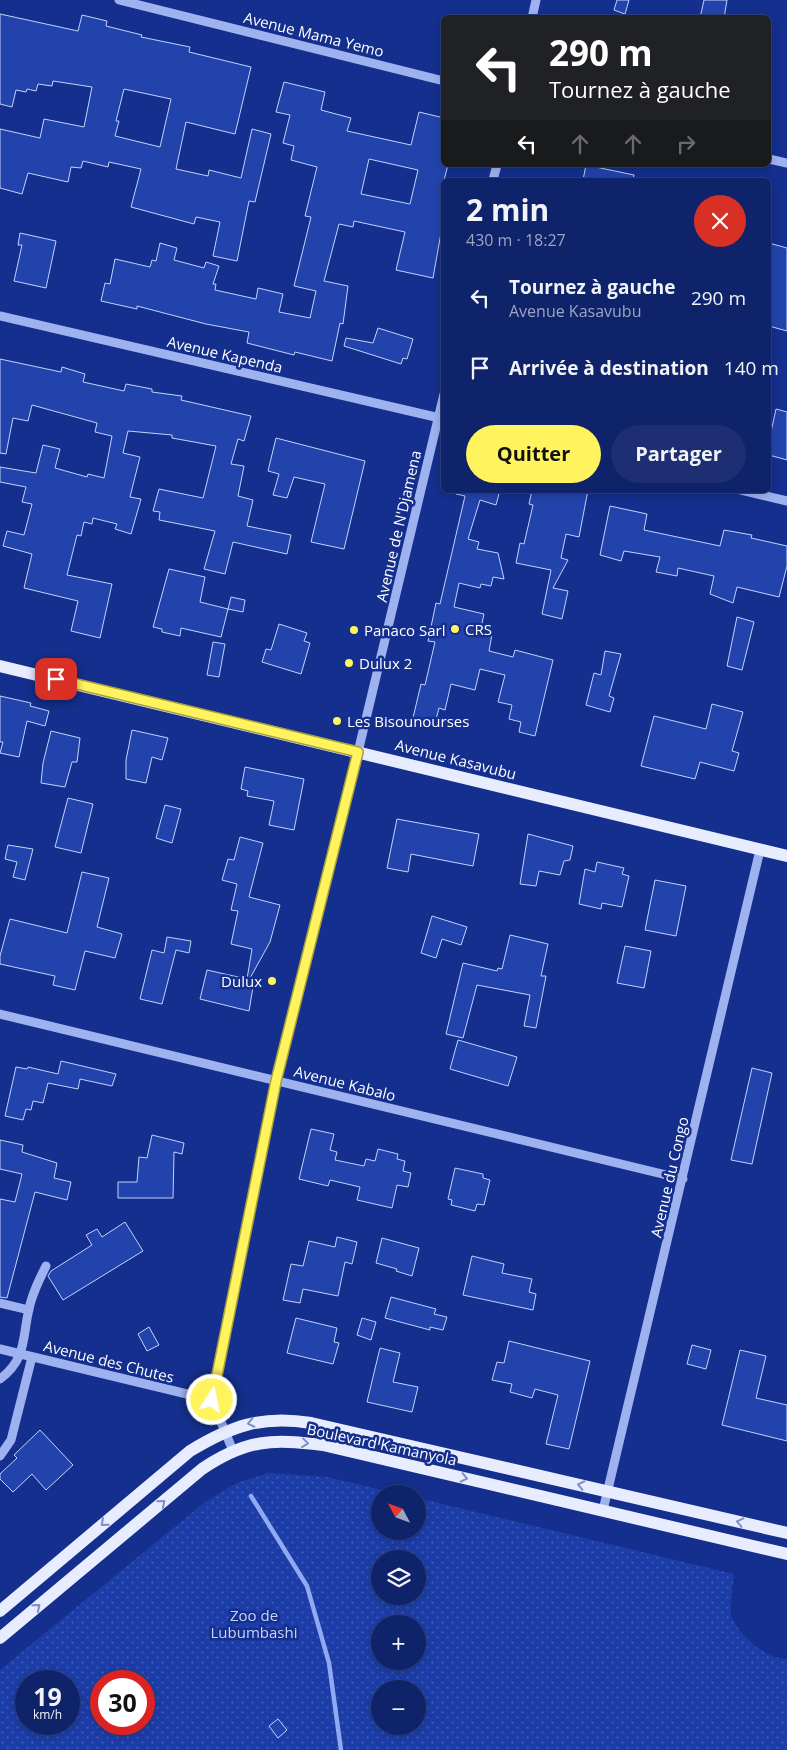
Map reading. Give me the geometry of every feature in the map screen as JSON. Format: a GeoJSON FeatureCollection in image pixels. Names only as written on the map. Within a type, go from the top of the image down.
{"type":"FeatureCollection","features":[{"type":"Feature","properties":{"kind":"main road","name":"Avenue Kasavubu"},"geometry":{"type":"LineString","coordinates":[[0,666],[787,856]]}},
{"type":"Feature","properties":{"kind":"main road","name":"Boulevard Kamanyola"},"geometry":{"type":"LineString","coordinates":[[0,1611],[175,1463],[225,1431],[264,1420],[311,1422],[787,1533]]}},
{"type":"Feature","properties":{"kind":"main road","name":"Boulevard Kamanyola"},"geometry":{"type":"LineString","coordinates":[[0,1638],[202,1469],[233,1451],[259,1442],[274,1441],[323,1445],[787,1554]]}},
{"type":"Feature","properties":{"kind":"street","name":"Avenue Mama Yemo"},"geometry":{"type":"LineString","coordinates":[[119,0],[441,80]]}},
{"type":"Feature","properties":{"kind":"street"},"geometry":{"type":"LineString","coordinates":[[533,15],[536,0]]}},
{"type":"Feature","properties":{"kind":"street"},"geometry":{"type":"LineString","coordinates":[[771,159],[787,163]]}},
{"type":"Feature","properties":{"kind":"street","name":"Avenue Kapenda"},"geometry":{"type":"LineString","coordinates":[[0,316],[441,419]]}},
{"type":"Feature","properties":{"kind":"street","name":"Avenue de N'Djamena"},"geometry":{"type":"LineString","coordinates":[[212,1400],[276,1081],[441,419]]}},
{"type":"Feature","properties":{"kind":"street"},"geometry":{"type":"LineString","coordinates":[[754,493],[787,501]]}},
{"type":"Feature","properties":{"kind":"street","name":"Avenue du Congo"},"geometry":{"type":"LineString","coordinates":[[603,1510],[760,850]]}},
{"type":"Feature","properties":{"kind":"street","name":"Avenue Kabalo"},"geometry":{"type":"LineString","coordinates":[[0,1014],[683,1179]]}},
{"type":"Feature","properties":{"kind":"street"},"geometry":{"type":"LineString","coordinates":[[0,1379],[22,1354],[28,1310],[36,1285],[46,1266]]}},
{"type":"Feature","properties":{"kind":"street"},"geometry":{"type":"LineString","coordinates":[[0,1303],[28,1310]]}},
{"type":"Feature","properties":{"kind":"street","name":"Avenue des Chutes"},"geometry":{"type":"LineString","coordinates":[[0,1349],[212,1400]]}},
{"type":"Feature","properties":{"kind":"street"},"geometry":{"type":"LineString","coordinates":[[0,1456],[11,1440],[32,1357]]}},
{"type":"Feature","properties":{"kind":"street"},"geometry":{"type":"LineString","coordinates":[[212,1400],[233,1451]]}},
{"type":"Feature","properties":{"kind":"green space","name":"Zoo de Lubumbashi"},"geometry":{"type":"Polygon","coordinates":[[[268,1473],[327,1477],[371,1487],[371,1540],[426,1540],[426,1500],[734,1574],[731,1609],[732,1618],[736,1625],[755,1646],[771,1655],[787,1659],[787,1750],[0,1750],[0,1670],[205,1502],[237,1483],[268,1473]]]}},
{"type":"Feature","properties":{"kind":"building"},"geometry":{"type":"Polygon","coordinates":[[[617,0],[629,0],[625,14],[614,10],[617,0]]]}},
{"type":"Feature","properties":{"kind":"building"},"geometry":{"type":"Polygon","coordinates":[[[704,0],[727,0],[724,15],[701,15],[704,0]]]}},
{"type":"Feature","properties":{"kind":"building"},"geometry":{"type":"Polygon","coordinates":[[[0,14],[78,31],[82,15],[107,21],[106,26],[142,35],[141,37],[190,47],[189,52],[251,67],[235,134],[186,122],[176,169],[208,176],[209,170],[241,178],[252,129],[271,134],[255,202],[249,201],[237,261],[213,256],[220,222],[196,217],[194,224],[131,207],[141,169],[109,162],[108,167],[83,161],[81,168],[71,167],[68,182],[28,173],[22,194],[0,188],[0,129],[40,138],[44,119],[84,127],[92,87],[53,81],[52,86],[38,84],[36,91],[27,89],[26,92],[16,90],[12,107],[0,104],[0,14]],[[124,89],[116,121],[119,121],[115,136],[160,147],[171,99],[124,89]]]}},
{"type":"Feature","properties":{"kind":"building"},"geometry":{"type":"Polygon","coordinates":[[[284,82],[325,92],[321,110],[351,118],[347,131],[411,145],[419,112],[441,117],[441,167],[447,167],[445,178],[441,178],[441,233],[433,278],[396,270],[405,232],[354,221],[353,227],[339,224],[324,281],[348,286],[343,324],[340,323],[332,361],[295,352],[294,355],[247,343],[249,332],[206,324],[137,306],[137,309],[101,301],[105,283],[110,284],[115,259],[150,267],[152,260],[156,261],[160,243],[177,248],[174,260],[204,268],[206,262],[219,266],[213,284],[216,284],[215,290],[256,299],[258,288],[283,294],[279,312],[310,318],[316,291],[294,286],[311,217],[305,216],[317,167],[291,160],[294,146],[283,143],[290,115],[276,112],[284,82]],[[369,159],[361,194],[410,204],[418,170],[369,159]]]}},
{"type":"Feature","properties":{"kind":"building"},"geometry":{"type":"Polygon","coordinates":[[[586,167],[596,167],[634,175],[633,178],[583,178],[586,167]]]}},
{"type":"Feature","properties":{"kind":"building"},"geometry":{"type":"Polygon","coordinates":[[[20,233],[56,241],[46,288],[14,281],[22,245],[18,245],[20,233]]]}},
{"type":"Feature","properties":{"kind":"building"},"geometry":{"type":"Polygon","coordinates":[[[771,244],[787,248],[787,331],[771,327],[771,244]]]}},
{"type":"Feature","properties":{"kind":"building"},"geometry":{"type":"Polygon","coordinates":[[[378,328],[413,339],[407,359],[403,358],[401,364],[344,346],[346,338],[373,343],[378,328]]]}},
{"type":"Feature","properties":{"kind":"building"},"geometry":{"type":"Polygon","coordinates":[[[0,359],[61,372],[62,367],[85,374],[83,382],[124,391],[126,384],[152,389],[152,392],[182,396],[181,400],[251,416],[244,441],[238,439],[231,464],[244,466],[238,496],[253,500],[247,526],[291,535],[287,554],[233,542],[225,574],[204,569],[215,531],[159,520],[160,512],[153,511],[159,489],[203,498],[216,446],[172,438],[172,435],[128,431],[123,453],[140,457],[130,497],[141,499],[131,534],[115,529],[117,524],[93,518],[92,524],[84,522],[81,536],[77,535],[67,575],[112,584],[100,638],[71,631],[78,601],[24,588],[32,554],[3,546],[7,531],[24,535],[32,504],[22,502],[26,487],[0,482],[0,467],[36,473],[43,445],[60,449],[55,468],[87,477],[88,474],[104,478],[112,436],[95,432],[97,423],[32,405],[28,421],[13,418],[6,454],[0,453],[0,359]]]}},
{"type":"Feature","properties":{"kind":"building"},"geometry":{"type":"Polygon","coordinates":[[[776,409],[787,412],[787,460],[771,456],[771,432],[776,409]]]}},
{"type":"Feature","properties":{"kind":"building"},"geometry":{"type":"Polygon","coordinates":[[[276,438],[365,461],[344,549],[311,542],[325,484],[294,477],[287,498],[273,495],[279,474],[268,471],[276,438]]]}},
{"type":"Feature","properties":{"kind":"building"},"geometry":{"type":"Polygon","coordinates":[[[499,493],[496,505],[480,500],[468,539],[479,542],[477,549],[498,553],[504,579],[493,577],[491,586],[481,584],[480,588],[459,583],[454,607],[484,614],[480,632],[492,634],[489,651],[513,657],[515,650],[553,660],[535,736],[519,732],[521,722],[509,719],[512,705],[498,702],[505,675],[480,669],[475,690],[451,684],[445,710],[439,708],[434,727],[412,722],[421,684],[425,685],[435,642],[428,641],[436,603],[440,604],[465,496],[456,494],[499,493]]]}},
{"type":"Feature","properties":{"kind":"building"},"geometry":{"type":"Polygon","coordinates":[[[531,493],[587,493],[579,537],[566,534],[561,558],[568,560],[553,588],[568,591],[562,619],[542,614],[551,570],[516,563],[520,543],[524,544],[533,505],[529,504],[531,493]]]}},
{"type":"Feature","properties":{"kind":"building"},"geometry":{"type":"Polygon","coordinates":[[[610,506],[647,514],[644,530],[720,546],[724,530],[752,535],[751,538],[787,546],[787,566],[779,597],[737,587],[733,603],[710,594],[714,576],[678,568],[677,576],[656,572],[660,557],[624,551],[621,561],[600,555],[610,506]]]}},
{"type":"Feature","properties":{"kind":"building"},"geometry":{"type":"Polygon","coordinates":[[[169,569],[205,577],[200,602],[228,609],[221,637],[181,628],[180,636],[162,632],[162,629],[153,627],[169,569]]]}},
{"type":"Feature","properties":{"kind":"building"},"geometry":{"type":"Polygon","coordinates":[[[231,597],[245,600],[243,612],[228,609],[231,597]]]}},
{"type":"Feature","properties":{"kind":"building"},"geometry":{"type":"Polygon","coordinates":[[[737,617],[754,622],[742,670],[727,666],[737,617]]]}},
{"type":"Feature","properties":{"kind":"building"},"geometry":{"type":"Polygon","coordinates":[[[279,624],[307,633],[304,641],[310,643],[301,674],[262,662],[266,649],[271,650],[279,624]]]}},
{"type":"Feature","properties":{"kind":"building"},"geometry":{"type":"Polygon","coordinates":[[[213,642],[225,644],[219,677],[207,675],[213,642]]]}},
{"type":"Feature","properties":{"kind":"building"},"geometry":{"type":"Polygon","coordinates":[[[605,651],[621,654],[609,696],[614,698],[610,712],[586,705],[594,673],[601,675],[605,651]]]}},
{"type":"Feature","properties":{"kind":"building"},"geometry":{"type":"Polygon","coordinates":[[[0,696],[31,703],[30,706],[49,711],[45,726],[27,721],[19,757],[0,753],[3,742],[0,742],[0,696]]]}},
{"type":"Feature","properties":{"kind":"building"},"geometry":{"type":"Polygon","coordinates":[[[712,704],[743,712],[732,751],[739,753],[734,771],[700,762],[695,779],[641,766],[654,716],[706,729],[712,704]]]}},
{"type":"Feature","properties":{"kind":"building"},"geometry":{"type":"Polygon","coordinates":[[[132,730],[168,738],[162,760],[152,757],[146,783],[126,779],[126,760],[132,730]]]}},
{"type":"Feature","properties":{"kind":"building"},"geometry":{"type":"Polygon","coordinates":[[[51,731],[80,738],[77,762],[72,762],[65,787],[41,783],[43,763],[51,731]]]}},
{"type":"Feature","properties":{"kind":"building"},"geometry":{"type":"Polygon","coordinates":[[[245,767],[304,779],[294,830],[269,825],[274,801],[247,796],[248,791],[241,789],[245,767]]]}},
{"type":"Feature","properties":{"kind":"building"},"geometry":{"type":"Polygon","coordinates":[[[68,798],[93,804],[81,853],[55,847],[68,798]]]}},
{"type":"Feature","properties":{"kind":"building"},"geometry":{"type":"Polygon","coordinates":[[[165,805],[181,809],[172,843],[156,838],[165,805]]]}},
{"type":"Feature","properties":{"kind":"building"},"geometry":{"type":"Polygon","coordinates":[[[397,819],[479,834],[473,866],[411,854],[408,872],[387,868],[397,819]]]}},
{"type":"Feature","properties":{"kind":"building"},"geometry":{"type":"Polygon","coordinates":[[[528,834],[573,846],[570,860],[564,861],[560,875],[539,871],[536,886],[520,884],[528,834]]]}},
{"type":"Feature","properties":{"kind":"building"},"geometry":{"type":"Polygon","coordinates":[[[240,837],[263,843],[249,897],[280,905],[270,942],[249,980],[254,981],[249,1011],[200,999],[207,970],[247,979],[252,949],[231,944],[238,911],[231,910],[237,884],[222,880],[228,859],[234,860],[240,837]]]}},
{"type":"Feature","properties":{"kind":"building"},"geometry":{"type":"Polygon","coordinates":[[[8,845],[33,849],[25,880],[13,877],[17,862],[5,859],[8,845]]]}},
{"type":"Feature","properties":{"kind":"building"},"geometry":{"type":"Polygon","coordinates":[[[597,862],[624,868],[622,874],[629,876],[622,907],[602,903],[601,909],[579,904],[585,869],[595,872],[597,862]]]}},
{"type":"Feature","properties":{"kind":"building"},"geometry":{"type":"Polygon","coordinates":[[[82,872],[109,878],[97,927],[122,934],[115,958],[85,951],[75,990],[53,985],[55,976],[0,964],[0,956],[10,919],[67,933],[82,872]]]}},
{"type":"Feature","properties":{"kind":"building"},"geometry":{"type":"Polygon","coordinates":[[[655,880],[686,886],[676,936],[645,930],[655,880]]]}},
{"type":"Feature","properties":{"kind":"building"},"geometry":{"type":"Polygon","coordinates":[[[432,916],[467,927],[461,945],[442,939],[436,958],[421,953],[432,916]]]}},
{"type":"Feature","properties":{"kind":"building"},"geometry":{"type":"Polygon","coordinates":[[[510,935],[548,944],[541,976],[546,976],[536,1028],[524,1026],[530,995],[477,985],[463,1038],[446,1034],[463,963],[497,971],[498,968],[502,969],[510,935]]]}},
{"type":"Feature","properties":{"kind":"building"},"geometry":{"type":"Polygon","coordinates":[[[167,937],[191,941],[189,953],[176,950],[162,1004],[140,999],[152,950],[164,953],[167,937]]]}},
{"type":"Feature","properties":{"kind":"building"},"geometry":{"type":"Polygon","coordinates":[[[625,946],[651,951],[644,988],[617,983],[625,946]]]}},
{"type":"Feature","properties":{"kind":"building"},"geometry":{"type":"Polygon","coordinates":[[[458,1040],[517,1057],[508,1086],[450,1069],[458,1040]]]}},
{"type":"Feature","properties":{"kind":"building"},"geometry":{"type":"Polygon","coordinates":[[[61,1061],[116,1074],[112,1086],[80,1079],[78,1089],[48,1083],[43,1103],[33,1101],[31,1110],[26,1109],[23,1120],[5,1116],[16,1067],[27,1069],[28,1067],[58,1074],[61,1061]]]}},
{"type":"Feature","properties":{"kind":"building"},"geometry":{"type":"Polygon","coordinates":[[[752,1068],[772,1073],[752,1164],[731,1160],[752,1068]]]}},
{"type":"Feature","properties":{"kind":"building"},"geometry":{"type":"Polygon","coordinates":[[[311,1129],[334,1134],[330,1150],[337,1152],[335,1160],[364,1166],[366,1159],[375,1161],[378,1149],[398,1154],[397,1159],[405,1161],[403,1171],[411,1173],[408,1187],[397,1185],[392,1208],[357,1200],[360,1187],[330,1180],[328,1186],[299,1179],[311,1129]]]}},
{"type":"Feature","properties":{"kind":"building"},"geometry":{"type":"Polygon","coordinates":[[[152,1135],[184,1143],[182,1154],[174,1152],[173,1198],[118,1198],[118,1182],[137,1182],[139,1157],[147,1158],[152,1135]]]}},
{"type":"Feature","properties":{"kind":"building"},"geometry":{"type":"Polygon","coordinates":[[[0,1140],[23,1145],[22,1152],[57,1163],[54,1178],[71,1182],[67,1200],[35,1192],[7,1298],[0,1297],[0,1199],[15,1202],[22,1174],[0,1169],[0,1140]]]}},
{"type":"Feature","properties":{"kind":"building"},"geometry":{"type":"Polygon","coordinates":[[[455,1168],[483,1174],[483,1178],[490,1180],[484,1205],[477,1204],[475,1211],[451,1205],[452,1200],[448,1199],[455,1168]]]}},
{"type":"Feature","properties":{"kind":"building"},"geometry":{"type":"Polygon","coordinates":[[[125,1222],[143,1251],[63,1300],[48,1276],[51,1271],[92,1245],[86,1235],[97,1229],[102,1237],[125,1222]]]}},
{"type":"Feature","properties":{"kind":"building"},"geometry":{"type":"Polygon","coordinates":[[[337,1237],[357,1242],[352,1264],[345,1262],[338,1296],[303,1289],[300,1303],[283,1300],[291,1264],[303,1266],[309,1241],[335,1247],[337,1237]]]}},
{"type":"Feature","properties":{"kind":"building"},"geometry":{"type":"Polygon","coordinates":[[[382,1238],[419,1248],[412,1276],[376,1263],[382,1238]]]}},
{"type":"Feature","properties":{"kind":"building"},"geometry":{"type":"Polygon","coordinates":[[[472,1256],[504,1264],[502,1273],[532,1279],[529,1292],[536,1294],[533,1310],[463,1295],[472,1256]]]}},
{"type":"Feature","properties":{"kind":"building"},"geometry":{"type":"Polygon","coordinates":[[[391,1297],[436,1309],[434,1314],[447,1317],[443,1330],[430,1327],[430,1330],[385,1318],[391,1297]]]}},
{"type":"Feature","properties":{"kind":"building"},"geometry":{"type":"Polygon","coordinates":[[[296,1318],[337,1328],[334,1342],[339,1343],[333,1364],[287,1353],[296,1318]]]}},
{"type":"Feature","properties":{"kind":"building"},"geometry":{"type":"Polygon","coordinates":[[[362,1318],[376,1322],[371,1340],[357,1335],[362,1318]]]}},
{"type":"Feature","properties":{"kind":"building"},"geometry":{"type":"Polygon","coordinates":[[[149,1327],[159,1345],[147,1351],[138,1334],[149,1327]]]}},
{"type":"Feature","properties":{"kind":"building"},"geometry":{"type":"Polygon","coordinates":[[[509,1341],[590,1361],[569,1449],[546,1444],[558,1395],[535,1389],[532,1398],[510,1392],[512,1384],[492,1380],[497,1362],[504,1363],[509,1341]]]}},
{"type":"Feature","properties":{"kind":"building"},"geometry":{"type":"Polygon","coordinates":[[[692,1345],[711,1350],[706,1369],[687,1364],[692,1345]]]}},
{"type":"Feature","properties":{"kind":"building"},"geometry":{"type":"Polygon","coordinates":[[[380,1348],[400,1353],[393,1382],[418,1387],[412,1412],[367,1402],[380,1348]]]}},
{"type":"Feature","properties":{"kind":"building"},"geometry":{"type":"Polygon","coordinates":[[[740,1350],[766,1356],[756,1398],[787,1405],[787,1441],[722,1425],[740,1350]]]}},
{"type":"Feature","properties":{"kind":"building"},"geometry":{"type":"Polygon","coordinates":[[[40,1430],[73,1465],[46,1490],[32,1474],[13,1492],[0,1479],[0,1474],[17,1458],[14,1455],[40,1430]]]}},
{"type":"Feature","properties":{"kind":"building"},"geometry":{"type":"Polygon","coordinates":[[[278,1719],[287,1730],[278,1738],[269,1726],[278,1719]]]}},
{"type":"Feature","properties":{"kind":"waterway"},"geometry":{"type":"LineString","coordinates":[[251,1496],[307,1586],[329,1663],[341,1750]]}},
{"type":"Feature","properties":{"kind":"place","name":"CRS"},"geometry":{"type":"Point","coordinates":[455,629]}},
{"type":"Feature","properties":{"kind":"place","name":"Panaco Sarl"},"geometry":{"type":"Point","coordinates":[354,630]}},
{"type":"Feature","properties":{"kind":"place","name":"Dulux 2"},"geometry":{"type":"Point","coordinates":[349,663]}},
{"type":"Feature","properties":{"kind":"place","name":"Les Bisounourses"},"geometry":{"type":"Point","coordinates":[337,721]}},
{"type":"Feature","properties":{"kind":"place","name":"Dulux"},"geometry":{"type":"Point","coordinates":[272,981]}},
{"type":"Feature","properties":{"kind":"route"},"geometry":{"type":"LineString","coordinates":[[56,679],[358,752],[276,1081],[212,1400]]}}]}
